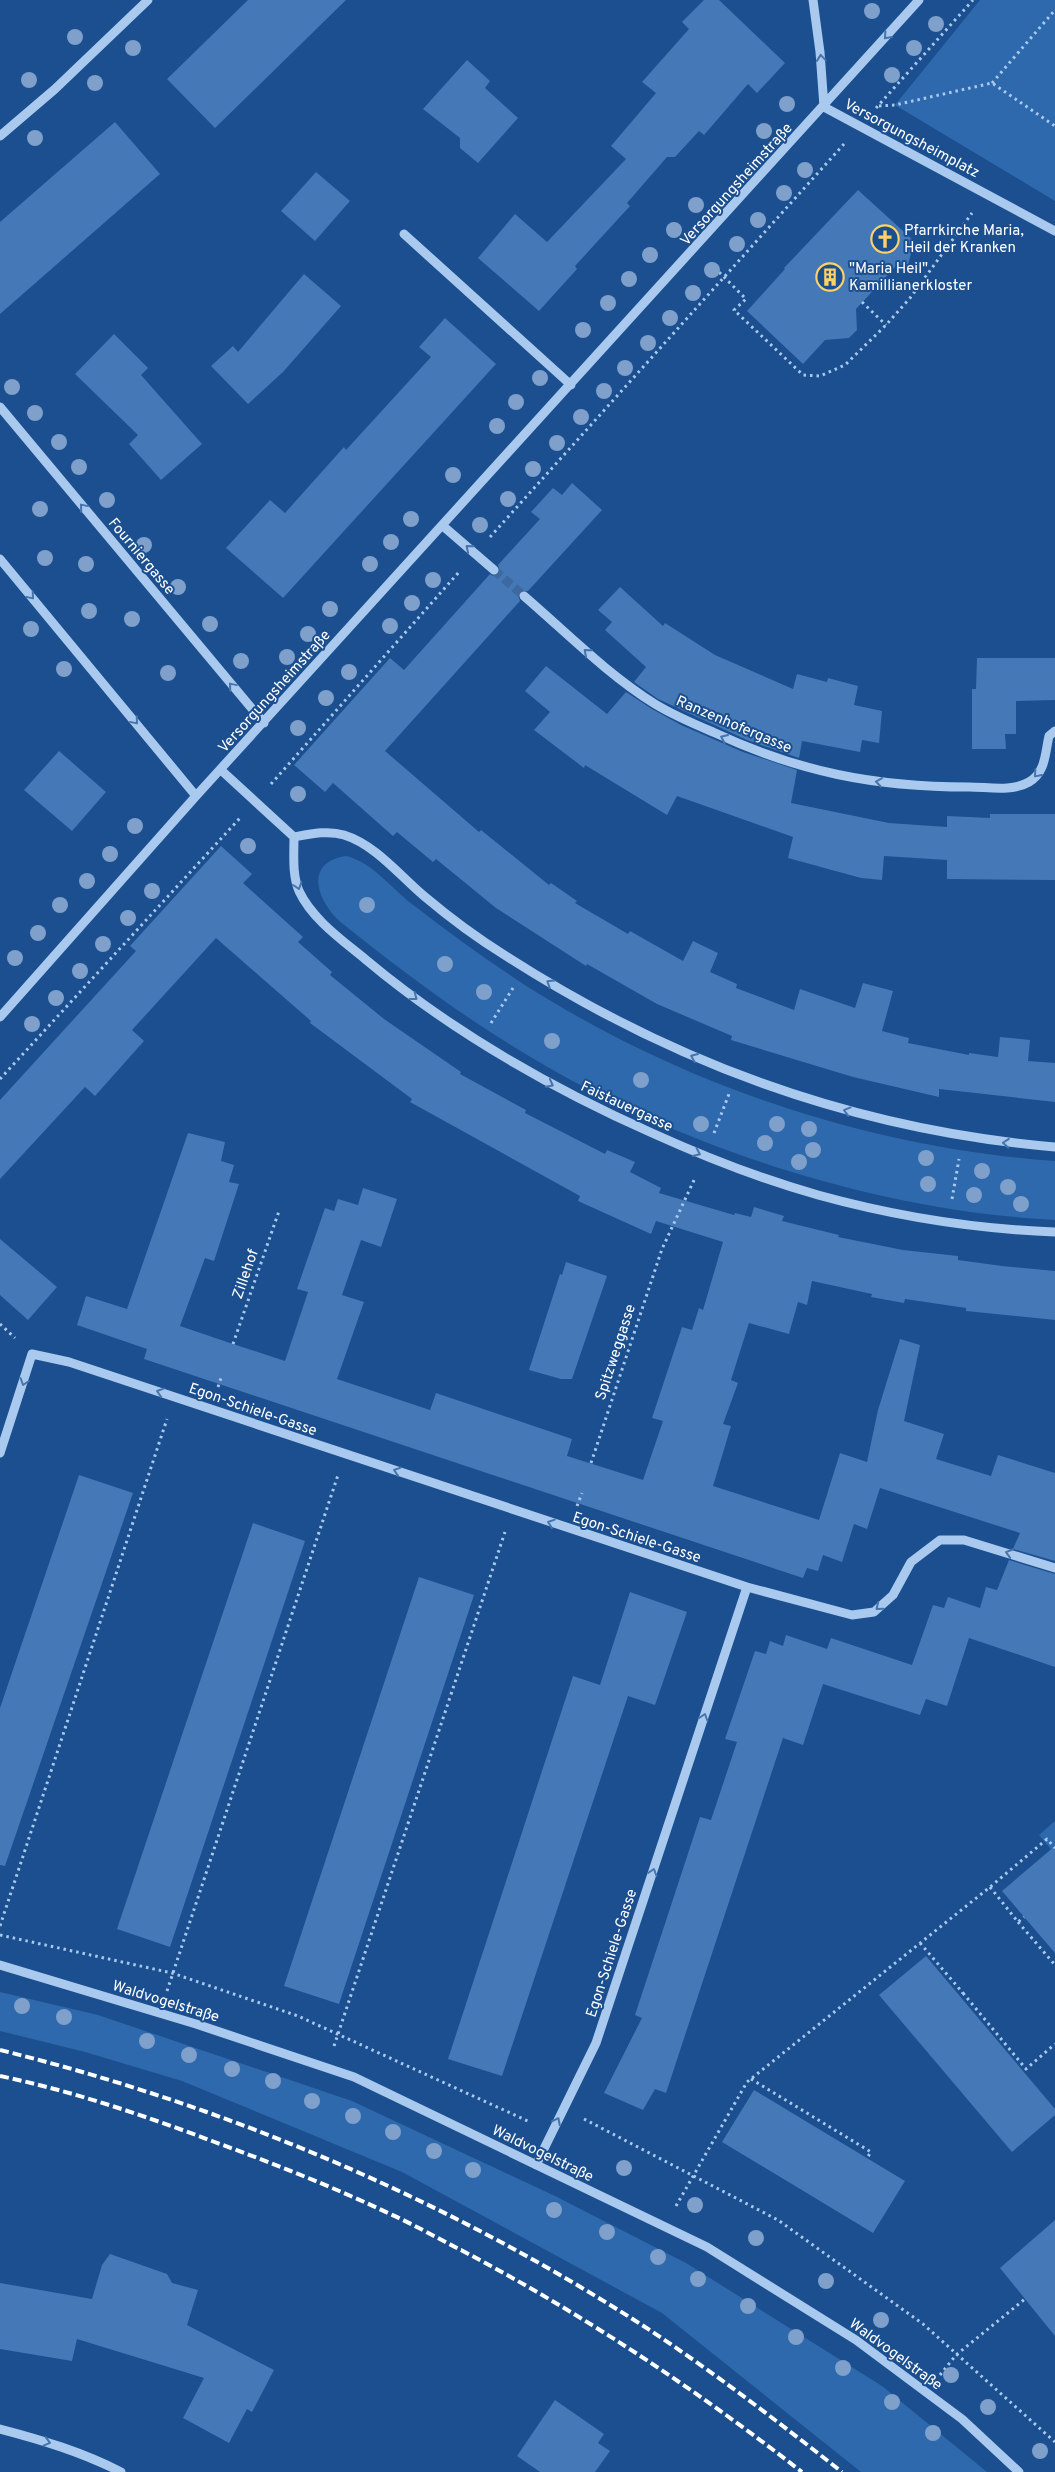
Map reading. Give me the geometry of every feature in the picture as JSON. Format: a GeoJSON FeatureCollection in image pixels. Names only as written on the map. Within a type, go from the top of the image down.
{"type":"FeatureCollection","features":[{"type":"Feature","properties":{"kind":"street"},"geometry":{"type":"LineString","coordinates":[[0,136],[55,89],[148,0]]}},
{"type":"Feature","properties":{"kind":"street","name":"Versorgungsheimplatz"},"geometry":{"type":"LineString","coordinates":[[813,0],[820,52],[824,107],[1055,231]]}},
{"type":"Feature","properties":{"kind":"street","name":"Versorgungsheimstraße"},"geometry":{"type":"LineString","coordinates":[[0,1017],[196,796],[571,386],[920,0]]}},
{"type":"Feature","properties":{"kind":"street"},"geometry":{"type":"LineString","coordinates":[[404,234],[571,386]]}},
{"type":"Feature","properties":{"kind":"street","name":"Fourniergasse"},"geometry":{"type":"LineString","coordinates":[[0,407],[264,723]]}},
{"type":"Feature","properties":{"kind":"street"},"geometry":{"type":"LineString","coordinates":[[443,526],[494,570]]}},
{"type":"Feature","properties":{"kind":"street"},"geometry":{"type":"LineString","coordinates":[[0,558],[196,796]]}},
{"type":"Feature","properties":{"kind":"street","name":"Ranzenhofergasse"},"geometry":{"type":"LineString","coordinates":[[524,596],[621,681],[656,704],[742,746],[782,761],[827,774],[896,784],[947,787],[1016,787],[1030,781],[1038,774],[1045,763],[1049,736],[1055,731]]}},
{"type":"Feature","properties":{"kind":"street"},"geometry":{"type":"LineString","coordinates":[[221,770],[294,838],[320,833],[335,834],[343,835],[365,844],[464,928],[525,968],[615,1021],[736,1075],[838,1109],[908,1126],[997,1142],[1055,1147]]}},
{"type":"Feature","properties":{"kind":"street","name":"Faistauergasse"},"geometry":{"type":"LineString","coordinates":[[294,838],[294,872],[299,891],[313,912],[380,972],[449,1024],[509,1062],[594,1107],[705,1157],[817,1195],[919,1218],[1018,1231],[1055,1232]]}},
{"type":"Feature","properties":{"kind":"street","name":"Egon-Schiele-Gasse"},"geometry":{"type":"LineString","coordinates":[[0,1453],[32,1354],[69,1362],[747,1587],[596,2043],[536,2165]]}},
{"type":"Feature","properties":{"kind":"street"},"geometry":{"type":"LineString","coordinates":[[747,1587],[852,1615],[874,1612],[893,1596],[911,1562],[940,1540],[964,1540],[1055,1568]]}},
{"type":"Feature","properties":{"kind":"street","name":"Waldvogelstraße"},"geometry":{"type":"LineString","coordinates":[[0,1964],[354,2077],[707,2247],[856,2340],[962,2419],[1019,2472]]}},
{"type":"Feature","properties":{"kind":"street"},"geometry":{"type":"LineString","coordinates":[[0,2429],[55,2444],[95,2459],[121,2472]]}},
{"type":"Feature","properties":{"kind":"path"},"geometry":{"type":"LineString","coordinates":[[879,106],[895,106],[992,83],[1055,10]]}},
{"type":"Feature","properties":{"kind":"path"},"geometry":{"type":"LineString","coordinates":[[992,83],[1055,126]]}},
{"type":"Feature","properties":{"kind":"path"},"geometry":{"type":"LineString","coordinates":[[696,248],[746,299],[734,310],[803,375],[820,376],[845,365],[886,325],[910,298],[961,230],[985,193]]}},
{"type":"Feature","properties":{"kind":"path"},"geometry":{"type":"LineString","coordinates":[[862,302],[886,325]]}},
{"type":"Feature","properties":{"kind":"path"},"geometry":{"type":"LineString","coordinates":[[479,1042],[525,968]]}},
{"type":"Feature","properties":{"kind":"path"},"geometry":{"type":"LineString","coordinates":[[948,1222],[963,1136]]}},
{"type":"Feature","properties":{"kind":"path","name":"Zillehof"},"geometry":{"type":"LineString","coordinates":[[233,1344],[278,1211]]}},
{"type":"Feature","properties":{"kind":"path","name":"Spitzweggasse"},"geometry":{"type":"LineString","coordinates":[[592,1463],[662,1249]]}},
{"type":"Feature","properties":{"kind":"path"},"geometry":{"type":"LineString","coordinates":[[0,1926],[168,1416]]}},
{"type":"Feature","properties":{"kind":"path"},"geometry":{"type":"LineString","coordinates":[[161,2014],[172,1973],[339,1474]]}},
{"type":"Feature","properties":{"kind":"path"},"geometry":{"type":"LineString","coordinates":[[326,2068],[506,1529]]}},
{"type":"Feature","properties":{"kind":"path"},"geometry":{"type":"LineString","coordinates":[[664,2226],[751,2079],[1047,1839],[1055,1848]]}},
{"type":"Feature","properties":{"kind":"path"},"geometry":{"type":"LineString","coordinates":[[990,1887],[1055,1965]]}},
{"type":"Feature","properties":{"kind":"path"},"geometry":{"type":"LineString","coordinates":[[1018,1922],[1024,1917]]}},
{"type":"Feature","properties":{"kind":"path"},"geometry":{"type":"LineString","coordinates":[[920,1943],[1026,2069],[1055,2044]]}},
{"type":"Feature","properties":{"kind":"path"},"geometry":{"type":"LineString","coordinates":[[751,2079],[871,2152],[867,2158]]}},
{"type":"Feature","properties":{"kind":"path"},"geometry":{"type":"LineString","coordinates":[[926,2392],[956,2355],[1025,2299]]}},
{"type":"Feature","properties":{"kind":"shaded area"},"geometry":{"type":"Polygon","coordinates":[[[980,0],[1055,0],[1055,201],[895,105],[980,0]]]}},
{"type":"Feature","properties":{"kind":"shaded area"},"geometry":{"type":"Polygon","coordinates":[[[346,856],[373,870],[404,898],[440,926],[528,987],[588,1022],[651,1054],[715,1082],[781,1106],[848,1126],[917,1142],[986,1154],[1055,1161],[1055,1220],[988,1214],[921,1204],[853,1189],[785,1170],[719,1147],[654,1121],[593,1091],[534,1059],[460,1012],[389,960],[334,916],[322,896],[319,876],[323,867],[332,860],[346,856]]]}},
{"type":"Feature","properties":{"kind":"shaded area"},"geometry":{"type":"Polygon","coordinates":[[[1055,1821],[1055,1854],[1039,1835],[1055,1821]]]}},
{"type":"Feature","properties":{"kind":"shaded area"},"geometry":{"type":"Polygon","coordinates":[[[0,1992],[98,2015],[352,2101],[555,2196],[686,2263],[882,2386],[987,2472],[861,2472],[662,2313],[402,2172],[182,2081],[85,2052],[0,2031],[0,1992]]]}},
{"type":"Feature","properties":{"kind":"building"},"geometry":{"type":"Polygon","coordinates":[[[248,0],[346,0],[215,128],[167,79],[248,0]]]}},
{"type":"Feature","properties":{"kind":"building"},"geometry":{"type":"Polygon","coordinates":[[[704,0],[719,0],[785,63],[757,93],[748,84],[704,135],[699,131],[675,157],[667,157],[627,203],[630,206],[575,266],[577,269],[539,311],[478,258],[515,214],[547,242],[626,159],[611,146],[656,93],[642,82],[689,29],[682,22],[704,0]]]}},
{"type":"Feature","properties":{"kind":"building"},"geometry":{"type":"Polygon","coordinates":[[[467,60],[490,81],[485,88],[518,118],[478,163],[460,148],[460,138],[423,109],[467,60]]]}},
{"type":"Feature","properties":{"kind":"building"},"geometry":{"type":"Polygon","coordinates":[[[115,122],[160,174],[0,314],[0,222],[115,122]]]}},
{"type":"Feature","properties":{"kind":"building"},"geometry":{"type":"Polygon","coordinates":[[[316,172],[350,201],[315,241],[281,211],[316,172]]]}},
{"type":"Feature","properties":{"kind":"building","name":"\"Maria Heil\" Kamillianerkloster"},"geometry":{"type":"Polygon","coordinates":[[[858,190],[914,241],[908,265],[896,266],[856,309],[857,330],[849,338],[825,340],[803,364],[747,311],[784,268],[858,190]]]}},
{"type":"Feature","properties":{"kind":"building"},"geometry":{"type":"Polygon","coordinates":[[[304,274],[341,306],[283,372],[248,404],[211,366],[233,346],[238,352],[304,274]]]}},
{"type":"Feature","properties":{"kind":"building"},"geometry":{"type":"Polygon","coordinates":[[[445,318],[496,364],[283,598],[226,548],[270,500],[285,513],[344,447],[346,450],[431,357],[419,347],[445,318]]]}},
{"type":"Feature","properties":{"kind":"building"},"geometry":{"type":"Polygon","coordinates":[[[114,334],[148,368],[141,375],[202,444],[161,480],[129,444],[138,435],[75,374],[114,334]]]}},
{"type":"Feature","properties":{"kind":"building"},"geometry":{"type":"Polygon","coordinates":[[[572,483],[602,510],[528,591],[520,592],[518,595],[520,601],[385,751],[479,832],[481,830],[549,885],[551,883],[577,901],[575,903],[628,934],[630,931],[683,961],[693,941],[718,953],[710,972],[737,984],[736,988],[794,1010],[800,989],[855,1008],[863,983],[893,991],[882,1031],[909,1038],[908,1043],[969,1055],[969,1053],[998,1057],[1000,1037],[1030,1040],[1028,1061],[1055,1063],[1055,1102],[939,1089],[939,1097],[853,1077],[731,1040],[732,1036],[657,1004],[587,964],[586,966],[496,908],[436,859],[433,862],[397,832],[393,836],[333,783],[325,792],[294,765],[390,658],[404,670],[490,574],[493,576],[498,574],[500,571],[498,565],[540,519],[531,512],[553,488],[562,495],[572,483]]]}},
{"type":"Feature","properties":{"kind":"building"},"geometry":{"type":"Polygon","coordinates":[[[620,587],[663,626],[665,623],[715,655],[793,689],[797,674],[827,682],[828,678],[858,686],[854,705],[882,711],[879,743],[862,740],[860,752],[802,741],[799,758],[747,740],[658,699],[634,682],[646,667],[605,630],[612,622],[598,610],[620,587]]]}},
{"type":"Feature","properties":{"kind":"building"},"geometry":{"type":"Polygon","coordinates":[[[977,658],[1055,658],[1055,700],[1016,701],[1016,734],[1005,734],[1006,749],[972,749],[972,689],[976,689],[977,658]]]}},
{"type":"Feature","properties":{"kind":"building"},"geometry":{"type":"Polygon","coordinates":[[[546,666],[607,714],[626,692],[681,725],[743,752],[797,770],[791,803],[889,823],[947,827],[947,816],[990,818],[990,814],[1055,814],[1055,880],[947,879],[947,860],[884,856],[882,880],[861,878],[788,858],[793,837],[677,796],[667,815],[585,765],[584,768],[534,730],[550,712],[525,691],[546,666]]]}},
{"type":"Feature","properties":{"kind":"building"},"geometry":{"type":"Polygon","coordinates":[[[59,751],[106,792],[72,831],[24,790],[59,751]]]}},
{"type":"Feature","properties":{"kind":"building"},"geometry":{"type":"Polygon","coordinates":[[[221,846],[252,874],[243,883],[303,937],[298,942],[332,972],[330,975],[384,1019],[461,1072],[460,1074],[526,1110],[525,1113],[605,1154],[607,1150],[635,1162],[630,1172],[661,1188],[659,1193],[734,1215],[735,1213],[751,1217],[754,1207],[784,1216],[782,1221],[839,1235],[838,1237],[903,1250],[958,1256],[958,1260],[1055,1271],[1055,1320],[966,1311],[966,1308],[905,1299],[904,1303],[871,1297],[872,1294],[812,1281],[807,1305],[798,1302],[789,1334],[749,1323],[731,1380],[738,1383],[723,1424],[731,1426],[713,1486],[819,1520],[840,1453],[867,1462],[878,1410],[900,1339],[920,1345],[904,1421],[944,1434],[936,1459],[991,1476],[998,1455],[1055,1473],[1055,1561],[1013,1549],[1020,1533],[880,1488],[867,1529],[854,1524],[842,1562],[823,1555],[818,1571],[807,1568],[803,1578],[144,1359],[147,1349],[77,1325],[86,1296],[127,1309],[188,1133],[225,1142],[221,1161],[234,1165],[229,1182],[239,1184],[214,1261],[205,1258],[180,1326],[285,1361],[308,1292],[297,1289],[325,1208],[334,1211],[338,1199],[358,1205],[363,1188],[397,1199],[381,1247],[361,1240],[342,1295],[364,1302],[337,1379],[430,1410],[436,1393],[572,1439],[567,1456],[643,1480],[663,1421],[652,1418],[682,1327],[692,1330],[699,1308],[703,1310],[723,1242],[656,1221],[651,1234],[578,1201],[580,1196],[410,1102],[412,1099],[310,1023],[311,1021],[216,938],[132,1030],[144,1041],[95,1096],[85,1087],[0,1179],[0,1100],[136,951],[130,946],[221,846]]]}},
{"type":"Feature","properties":{"kind":"building"},"geometry":{"type":"Polygon","coordinates":[[[0,1239],[57,1287],[28,1320],[0,1295],[0,1239]]]}},
{"type":"Feature","properties":{"kind":"building"},"geometry":{"type":"Polygon","coordinates":[[[566,1262],[607,1276],[572,1379],[561,1379],[529,1370],[560,1274],[562,1275],[566,1262]]]}},
{"type":"Feature","properties":{"kind":"building"},"geometry":{"type":"Polygon","coordinates":[[[79,1475],[133,1493],[5,1866],[0,1865],[0,1708],[79,1475]]]}},
{"type":"Feature","properties":{"kind":"building"},"geometry":{"type":"Polygon","coordinates":[[[253,1523],[305,1541],[170,1947],[117,1929],[253,1523]]]}},
{"type":"Feature","properties":{"kind":"building"},"geometry":{"type":"Polygon","coordinates":[[[1009,1560],[1055,1574],[1055,1667],[969,1638],[947,1706],[926,1699],[920,1715],[823,1684],[803,1745],[783,1738],[666,2093],[655,2089],[643,2110],[604,2093],[642,2018],[635,2015],[700,1817],[711,1820],[737,1742],[725,1739],[755,1651],[766,1654],[770,1641],[783,1646],[786,1635],[827,1649],[831,1638],[912,1665],[933,1605],[944,1608],[948,1597],[980,1608],[986,1587],[997,1590],[1009,1560]]]}},
{"type":"Feature","properties":{"kind":"building"},"geometry":{"type":"Polygon","coordinates":[[[419,1577],[474,1595],[339,2004],[284,1986],[419,1577]]]}},
{"type":"Feature","properties":{"kind":"building"},"geometry":{"type":"Polygon","coordinates":[[[630,1592],[687,1612],[655,1705],[628,1696],[502,2076],[448,2059],[573,1676],[600,1685],[630,1592]]]}},
{"type":"Feature","properties":{"kind":"building"},"geometry":{"type":"Polygon","coordinates":[[[1055,1846],[1055,1953],[1002,1891],[1055,1846]]]}},
{"type":"Feature","properties":{"kind":"building"},"geometry":{"type":"Polygon","coordinates":[[[926,1956],[1055,2109],[1055,2115],[1012,2152],[879,1995],[926,1956]]]}},
{"type":"Feature","properties":{"kind":"building"},"geometry":{"type":"Polygon","coordinates":[[[754,2090],[905,2181],[873,2233],[722,2142],[754,2090]]]}},
{"type":"Feature","properties":{"kind":"building"},"geometry":{"type":"Polygon","coordinates":[[[1055,2220],[1055,2336],[1000,2268],[1055,2220]]]}},
{"type":"Feature","properties":{"kind":"building"},"geometry":{"type":"Polygon","coordinates":[[[110,2254],[167,2274],[172,2283],[198,2290],[187,2325],[274,2370],[252,2412],[247,2409],[229,2443],[183,2418],[204,2378],[77,2339],[72,2361],[0,2349],[0,2283],[92,2299],[102,2265],[110,2254]]]}},
{"type":"Feature","properties":{"kind":"building"},"geometry":{"type":"Polygon","coordinates":[[[555,2400],[604,2434],[598,2443],[610,2451],[595,2472],[540,2472],[517,2456],[555,2400]]]}},
{"type":"Feature","properties":{"kind":"tunnel"},"geometry":{"type":"LineString","coordinates":[[494,570],[524,596]]}},
{"type":"Feature","properties":{"kind":"railway"},"geometry":{"type":"LineString","coordinates":[[0,2050],[85,2073],[169,2099],[251,2128],[333,2161],[413,2197],[567,2279],[642,2325],[718,2378],[842,2472]]}},
{"type":"Feature","properties":{"kind":"railway"},"geometry":{"type":"LineString","coordinates":[[0,2076],[81,2096],[160,2122],[301,2175],[407,2222],[550,2299],[636,2353],[720,2411],[802,2472]]}},
{"type":"Feature","properties":{"kind":"place","name":"Pfarrkirche Maria, Heil der Kranken"},"geometry":{"type":"Point","coordinates":[885,239]}},
{"type":"Feature","properties":{"kind":"place","name":"\"Maria Heil\" Kamillianerkloster"},"geometry":{"type":"Point","coordinates":[830,277]}}]}
